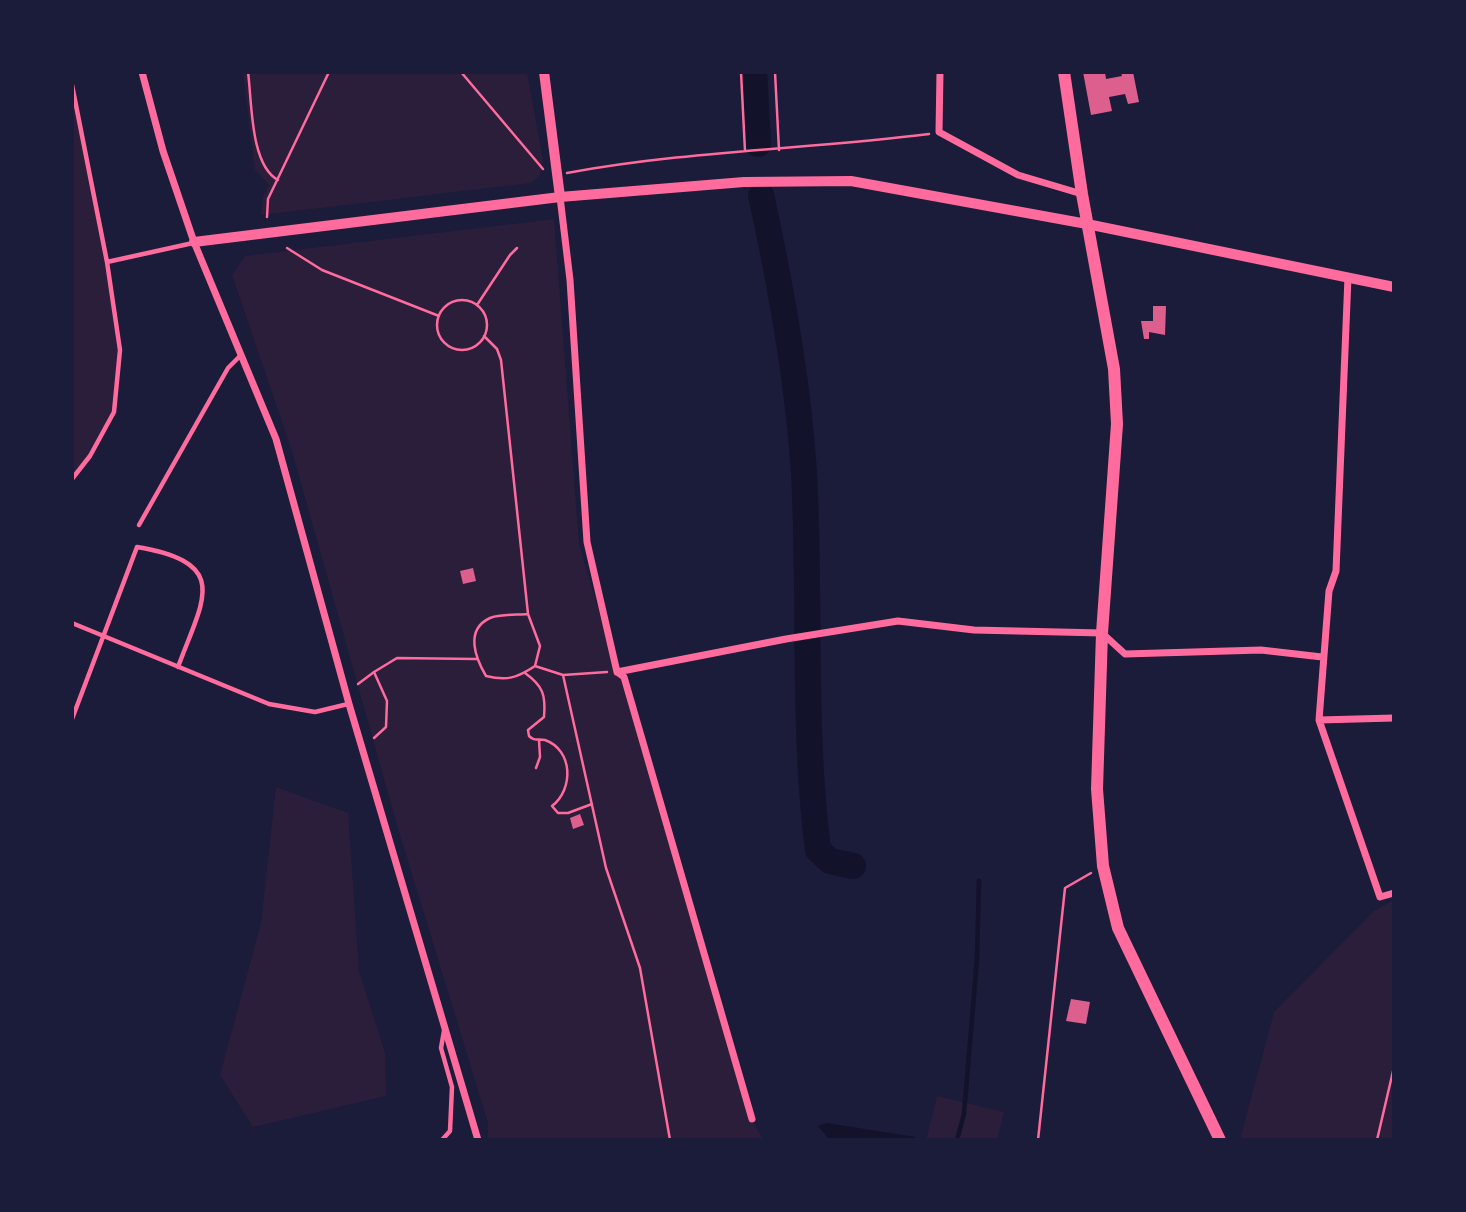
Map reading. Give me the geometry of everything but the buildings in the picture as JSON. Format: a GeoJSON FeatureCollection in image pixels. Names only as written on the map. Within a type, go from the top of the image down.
{"type":"FeatureCollection","features":[{"type":"Feature","properties":{"kind":"main road"},"geometry":{"type":"LineString","coordinates":[[1064,72],[1087,224],[1114,369],[1116,424],[1101,633],[1097,789],[1103,866],[1118,928],[1220,1140]]}},
{"type":"Feature","properties":{"kind":"street"},"geometry":{"type":"LineString","coordinates":[[142,72],[163,151],[194,242],[276,439],[349,704],[478,1140]]}},
{"type":"Feature","properties":{"kind":"street"},"geometry":{"type":"LineString","coordinates":[[544,72],[559,175],[570,280],[587,542],[617,672],[624,677],[752,1119]]}},
{"type":"Feature","properties":{"kind":"street"},"geometry":{"type":"LineString","coordinates":[[940,72],[939,132],[1018,175],[1082,194]]}},
{"type":"Feature","properties":{"kind":"street"},"geometry":{"type":"LineString","coordinates":[[194,242],[560,197],[744,182],[851,181],[1087,224],[1394,287]]}},
{"type":"Feature","properties":{"kind":"street"},"geometry":{"type":"LineString","coordinates":[[1348,277],[1336,571],[1329,592],[1319,720],[1380,897],[1394,893]]}},
{"type":"Feature","properties":{"kind":"street"},"geometry":{"type":"LineString","coordinates":[[617,672],[818,633],[898,621],[974,630],[1101,633],[1125,654],[1261,650],[1322,657]]}},
{"type":"Feature","properties":{"kind":"street"},"geometry":{"type":"LineString","coordinates":[[1319,720],[1394,718]]}},
{"type":"Feature","properties":{"kind":"lane"},"geometry":{"type":"LineString","coordinates":[[72,85],[107,262],[120,350],[114,412],[90,456],[72,479]]}},
{"type":"Feature","properties":{"kind":"lane"},"geometry":{"type":"LineString","coordinates":[[107,262],[194,242]]}},
{"type":"Feature","properties":{"kind":"lane"},"geometry":{"type":"LineString","coordinates":[[139,525],[228,368],[242,354]]}},
{"type":"Feature","properties":{"kind":"lane"},"geometry":{"type":"LineString","coordinates":[[72,719],[137,547],[169,552],[185,560],[199,573],[204,587],[202,603],[177,667]]}},
{"type":"Feature","properties":{"kind":"lane"},"geometry":{"type":"LineString","coordinates":[[72,623],[177,667],[291,710],[315,712],[349,704]]}},
{"type":"Feature","properties":{"kind":"lane"},"geometry":{"type":"LineString","coordinates":[[442,1140],[450,1131],[452,1087],[441,1048],[445,1028]]}},
{"type":"Feature","properties":{"kind":"path"},"geometry":{"type":"LineString","coordinates":[[248,72],[260,162],[268,175],[278,180]]}},
{"type":"Feature","properties":{"kind":"path"},"geometry":{"type":"LineString","coordinates":[[267,217],[268,199],[329,72]]}},
{"type":"Feature","properties":{"kind":"path"},"geometry":{"type":"LineString","coordinates":[[461,72],[545,171]]}},
{"type":"Feature","properties":{"kind":"path"},"geometry":{"type":"LineString","coordinates":[[741,72],[745,151]]}},
{"type":"Feature","properties":{"kind":"path"},"geometry":{"type":"LineString","coordinates":[[775,72],[779,150]]}},
{"type":"Feature","properties":{"kind":"path"},"geometry":{"type":"LineString","coordinates":[[559,175],[745,151],[779,150],[939,132]]}},
{"type":"Feature","properties":{"kind":"path"},"geometry":{"type":"LineString","coordinates":[[287,248],[322,270],[439,316]]}},
{"type":"Feature","properties":{"kind":"path"},"geometry":{"type":"LineString","coordinates":[[476,306],[517,248]]}},
{"type":"Feature","properties":{"kind":"path"},"geometry":{"type":"LineString","coordinates":[[464,300],[476,306],[485,320],[484,336],[480,344],[469,349],[448,346],[442,341],[437,328],[439,316],[446,305],[453,302],[464,300]]}},
{"type":"Feature","properties":{"kind":"path"},"geometry":{"type":"LineString","coordinates":[[484,336],[497,349],[501,360],[528,614],[540,646],[535,666],[525,673],[503,680],[486,676],[476,659],[473,643],[478,629],[489,618],[528,614]]}},
{"type":"Feature","properties":{"kind":"path"},"geometry":{"type":"LineString","coordinates":[[358,684],[397,658],[476,659]]}},
{"type":"Feature","properties":{"kind":"path"},"geometry":{"type":"LineString","coordinates":[[535,666],[563,675],[617,672]]}},
{"type":"Feature","properties":{"kind":"path"},"geometry":{"type":"LineString","coordinates":[[374,672],[387,701],[386,727],[374,738]]}},
{"type":"Feature","properties":{"kind":"path"},"geometry":{"type":"LineString","coordinates":[[525,673],[541,685],[546,700],[544,718],[528,730],[529,736],[545,740],[556,748],[567,765],[569,783],[560,800],[552,806],[558,813],[568,813],[592,804]]}},
{"type":"Feature","properties":{"kind":"path"},"geometry":{"type":"LineString","coordinates":[[563,675],[606,868],[643,981],[670,1140]]}},
{"type":"Feature","properties":{"kind":"path"},"geometry":{"type":"LineString","coordinates":[[536,768],[540,757],[539,740]]}},
{"type":"Feature","properties":{"kind":"path"},"geometry":{"type":"LineString","coordinates":[[1038,1140],[1065,888],[1103,866]]}},
{"type":"Feature","properties":{"kind":"path"},"geometry":{"type":"LineString","coordinates":[[1377,1140],[1394,1067]]}},
{"type":"Feature","properties":{"kind":"shaded area"},"geometry":{"type":"Polygon","coordinates":[[[243,72],[527,72],[543,160],[540,176],[531,183],[261,215],[263,196],[269,185],[255,170],[243,72]]]}},
{"type":"Feature","properties":{"kind":"shaded area"},"geometry":{"type":"Polygon","coordinates":[[[72,85],[107,250],[119,339],[119,378],[114,411],[107,429],[72,479],[72,85]]]}},
{"type":"Feature","properties":{"kind":"shaded area"},"geometry":{"type":"Polygon","coordinates":[[[554,219],[579,544],[617,672],[624,677],[752,1119],[763,1140],[488,1140],[488,1123],[397,825],[292,451],[232,275],[245,256],[554,219]]]}},
{"type":"Feature","properties":{"kind":"shaded area"},"geometry":{"type":"Polygon","coordinates":[[[276,787],[348,813],[359,971],[385,1053],[386,1096],[253,1127],[220,1075],[261,923],[276,787]]]}},
{"type":"Feature","properties":{"kind":"shaded area"},"geometry":{"type":"Polygon","coordinates":[[[1394,900],[1394,1140],[1240,1140],[1274,1012],[1374,911],[1394,900]]]}},
{"type":"Feature","properties":{"kind":"shaded area"},"geometry":{"type":"Polygon","coordinates":[[[937,1096],[1004,1112],[997,1140],[926,1140],[937,1096]]]}},
{"type":"Feature","properties":{"kind":"shaded area"},"geometry":{"type":"Polygon","coordinates":[[[827,1123],[915,1137],[916,1140],[830,1140],[818,1126],[827,1123]]]}},
{"type":"Feature","properties":{"kind":"waterway"},"geometry":{"type":"LineString","coordinates":[[754,72],[758,144]]}},
{"type":"Feature","properties":{"kind":"waterway"},"geometry":{"type":"LineString","coordinates":[[761,195],[788,333],[798,403],[806,520],[810,756],[818,850],[830,861],[853,866]]}},
{"type":"Feature","properties":{"kind":"waterway"},"geometry":{"type":"LineString","coordinates":[[957,1140],[964,1114],[977,959],[979,881]]}}]}
